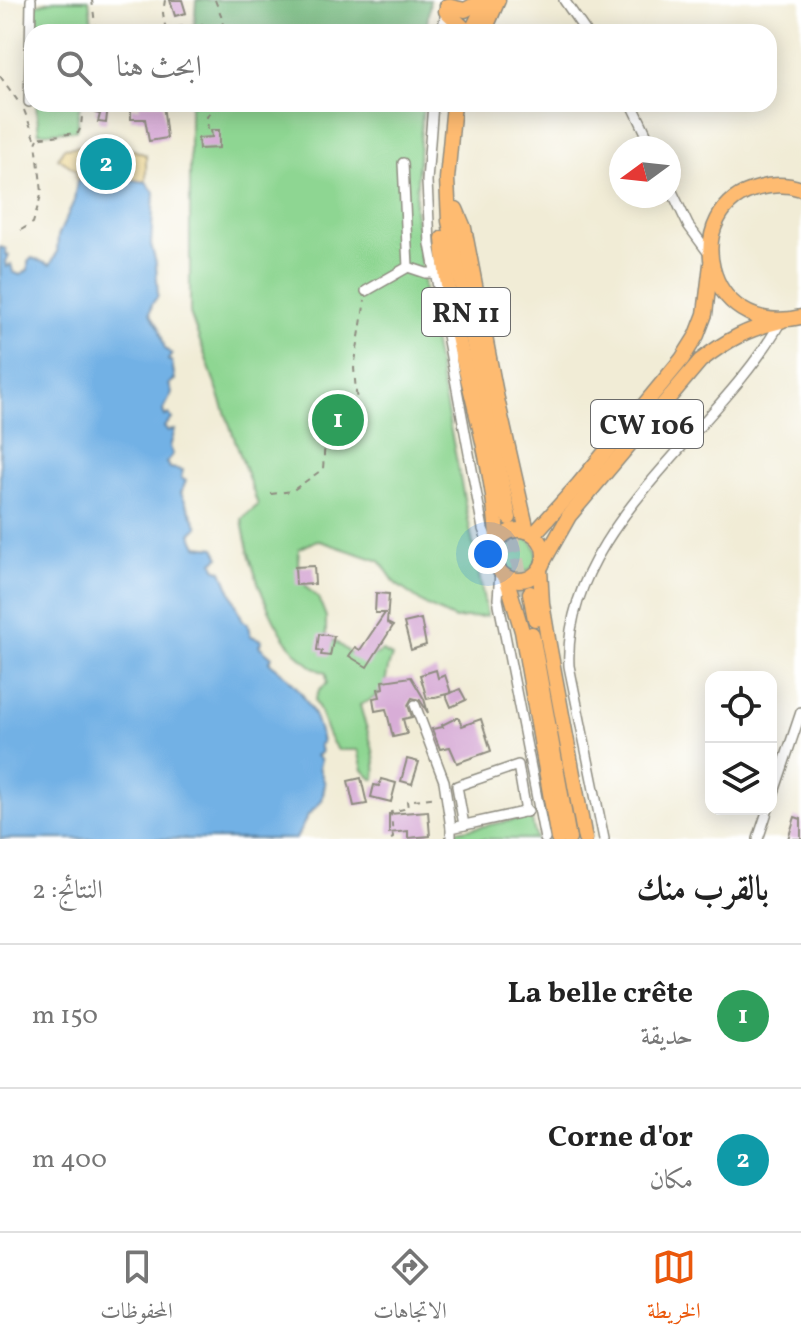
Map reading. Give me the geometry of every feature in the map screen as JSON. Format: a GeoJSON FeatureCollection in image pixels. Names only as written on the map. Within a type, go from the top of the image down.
{"type":"FeatureCollection","features":[{"type":"Feature","properties":{"kind":"highway"},"geometry":{"type":"LineString","coordinates":[[448,6],[465,10],[486,0]]}},
{"type":"Feature","properties":{"kind":"highway"},"geometry":{"type":"LineString","coordinates":[[474,24],[486,0]]}},
{"type":"Feature","properties":{"kind":"highway"},"geometry":{"type":"LineString","coordinates":[[488,24],[498,0]]}},
{"type":"Feature","properties":{"kind":"highway"},"geometry":{"type":"LineString","coordinates":[[448,6],[463,24]]}},
{"type":"Feature","properties":{"kind":"highway","name":"RN 11"},"geometry":{"type":"LineString","coordinates":[[453,112],[448,158],[452,206],[512,518]]}},
{"type":"Feature","properties":{"kind":"highway","name":"RN 11"},"geometry":{"type":"LineString","coordinates":[[452,206],[462,112]]}},
{"type":"Feature","properties":{"kind":"highway"},"geometry":{"type":"LineString","coordinates":[[798,186],[772,184],[734,200],[712,234],[710,260],[723,291],[743,311],[761,319],[781,321],[801,317]]}},
{"type":"Feature","properties":{"kind":"highway"},"geometry":{"type":"LineString","coordinates":[[452,206],[464,228],[520,500],[530,533],[543,547],[542,603],[585,839]]}},
{"type":"Feature","properties":{"kind":"highway"},"geometry":{"type":"LineString","coordinates":[[452,206],[443,229],[444,254],[494,500],[495,550],[522,631],[558,839]]}},
{"type":"Feature","properties":{"kind":"highway","name":"CW 106"},"geometry":{"type":"LineString","coordinates":[[530,533],[565,501],[682,359],[697,335],[705,314],[710,260]]}},
{"type":"Feature","properties":{"kind":"highway","name":"CW 106"},"geometry":{"type":"LineString","coordinates":[[541,566],[569,516],[700,361],[724,342],[751,328],[781,321]]}},
{"type":"Feature","properties":{"kind":"highway"},"geometry":{"type":"LineString","coordinates":[[520,500],[535,515],[545,514],[565,501]]}},
{"type":"Feature","properties":{"kind":"highway"},"geometry":{"type":"LineString","coordinates":[[495,550],[510,531],[530,533]]}},
{"type":"Feature","properties":{"kind":"highway"},"geometry":{"type":"LineString","coordinates":[[503,574],[521,580],[535,575],[541,566]]}},
{"type":"Feature","properties":{"kind":"highway"},"geometry":{"type":"LineString","coordinates":[[569,839],[527,594],[578,839]]}},
{"type":"Feature","properties":{"kind":"street"},"geometry":{"type":"LineString","coordinates":[[31,0],[31,24]]}},
{"type":"Feature","properties":{"kind":"street"},"geometry":{"type":"LineString","coordinates":[[564,0],[580,24]]}},
{"type":"Feature","properties":{"kind":"street"},"geometry":{"type":"LineString","coordinates":[[432,112],[427,216],[435,273],[484,535],[495,550]]}},
{"type":"Feature","properties":{"kind":"street"},"geometry":{"type":"LineString","coordinates":[[636,112],[647,136]]}},
{"type":"Feature","properties":{"kind":"street"},"geometry":{"type":"LineString","coordinates":[[403,163],[408,267]]}},
{"type":"Feature","properties":{"kind":"street"},"geometry":{"type":"LineString","coordinates":[[680,208],[710,260]]}},
{"type":"Feature","properties":{"kind":"street"},"geometry":{"type":"LineString","coordinates":[[366,291],[408,267],[435,273]]}},
{"type":"Feature","properties":{"kind":"street"},"geometry":{"type":"LineString","coordinates":[[604,839],[569,666],[568,648],[576,607],[613,533],[748,368],[781,321]]}},
{"type":"Feature","properties":{"kind":"street"},"geometry":{"type":"LineString","coordinates":[[503,574],[498,599],[545,839]]}},
{"type":"Feature","properties":{"kind":"street"},"geometry":{"type":"LineString","coordinates":[[415,705],[447,796],[451,834],[464,825],[539,810]]}},
{"type":"Feature","properties":{"kind":"street"},"geometry":{"type":"LineString","coordinates":[[777,783],[801,712]]}},
{"type":"Feature","properties":{"kind":"street"},"geometry":{"type":"LineString","coordinates":[[464,825],[457,786],[518,765],[526,812]]}},
{"type":"Feature","properties":{"kind":"street"},"geometry":{"type":"LineString","coordinates":[[758,839],[766,815]]}},
{"type":"Feature","properties":{"kind":"path"},"geometry":{"type":"LineString","coordinates":[[92,0],[95,24]]}},
{"type":"Feature","properties":{"kind":"path"},"geometry":{"type":"LineString","coordinates":[[165,0],[165,24]]}},
{"type":"Feature","properties":{"kind":"path"},"geometry":{"type":"LineString","coordinates":[[215,0],[223,24]]}},
{"type":"Feature","properties":{"kind":"path"},"geometry":{"type":"LineString","coordinates":[[0,76],[24,110]]}},
{"type":"Feature","properties":{"kind":"path"},"geometry":{"type":"LineString","coordinates":[[25,112],[35,138],[78,133],[82,112]]}},
{"type":"Feature","properties":{"kind":"path"},"geometry":{"type":"LineString","coordinates":[[208,130],[210,112]]}},
{"type":"Feature","properties":{"kind":"path"},"geometry":{"type":"LineString","coordinates":[[21,230],[33,223],[42,192],[38,138]]}},
{"type":"Feature","properties":{"kind":"path"},"geometry":{"type":"LineString","coordinates":[[271,494],[292,491],[323,469],[327,413],[335,405],[357,404],[354,368],[366,291]]}},
{"type":"Feature","properties":{"kind":"path"},"geometry":{"type":"LineString","coordinates":[[391,839],[391,812],[408,808],[407,801],[447,796]]}},
{"type":"Feature","properties":{"kind":"green space"},"geometry":{"type":"Polygon","coordinates":[[[54,0],[89,0],[92,24],[35,24],[34,6],[54,0]]]}},
{"type":"Feature","properties":{"kind":"green space"},"geometry":{"type":"Polygon","coordinates":[[[196,0],[430,0],[427,24],[194,24],[196,0]]]}},
{"type":"Feature","properties":{"kind":"green space"},"geometry":{"type":"Polygon","coordinates":[[[37,112],[79,112],[76,130],[39,133],[37,112]]]}},
{"type":"Feature","properties":{"kind":"green space"},"geometry":{"type":"Polygon","coordinates":[[[190,112],[422,112],[415,208],[425,299],[487,616],[455,619],[427,606],[396,584],[380,561],[317,540],[299,549],[298,563],[307,588],[319,599],[326,617],[326,636],[358,657],[373,656],[382,651],[392,656],[382,691],[360,705],[373,751],[375,779],[363,770],[358,750],[338,750],[330,739],[315,700],[319,690],[327,683],[326,673],[309,664],[293,649],[268,608],[251,560],[242,519],[258,505],[190,313],[190,112]]]}},
{"type":"Feature","properties":{"kind":"green space"},"geometry":{"type":"Polygon","coordinates":[[[519,537],[532,542],[537,555],[532,568],[519,573],[506,568],[501,555],[506,542],[519,537]]]}},
{"type":"Feature","properties":{"kind":"green space"},"geometry":{"type":"Polygon","coordinates":[[[531,817],[536,839],[453,839],[452,832],[531,817]]]}},
{"type":"Feature","properties":{"kind":"sand"},"geometry":{"type":"Polygon","coordinates":[[[123,146],[146,155],[146,182],[93,175],[77,181],[76,170],[58,158],[64,148],[123,146]]]}},
{"type":"Feature","properties":{"kind":"water"},"geometry":{"type":"Polygon","coordinates":[[[93,175],[146,182],[154,192],[151,245],[156,263],[158,296],[150,313],[159,327],[165,349],[172,354],[168,360],[172,362],[175,380],[169,384],[172,393],[163,411],[165,416],[169,414],[172,419],[164,427],[167,431],[175,430],[170,447],[173,454],[166,463],[170,468],[183,470],[181,478],[186,481],[181,493],[198,527],[191,534],[197,546],[215,548],[220,557],[213,562],[215,568],[222,571],[251,636],[262,640],[259,646],[272,657],[269,662],[304,697],[320,731],[321,752],[316,756],[321,760],[319,767],[325,784],[322,801],[308,815],[296,839],[0,839],[0,247],[6,249],[5,254],[9,256],[7,267],[11,264],[13,272],[20,275],[28,270],[28,262],[32,258],[50,265],[57,253],[58,236],[74,201],[77,181],[93,175]]]}},
{"type":"Feature","properties":{"kind":"building"},"geometry":{"type":"Polygon","coordinates":[[[170,0],[182,0],[186,13],[175,16],[170,0]]]}},
{"type":"Feature","properties":{"kind":"building"},"geometry":{"type":"Polygon","coordinates":[[[107,112],[106,123],[98,122],[100,114],[95,113],[107,112]]]}},
{"type":"Feature","properties":{"kind":"building"},"geometry":{"type":"Polygon","coordinates":[[[131,112],[164,112],[167,138],[149,141],[145,119],[131,119],[131,112]]]}},
{"type":"Feature","properties":{"kind":"building"},"geometry":{"type":"Polygon","coordinates":[[[211,130],[219,130],[219,148],[199,149],[198,138],[212,137],[211,130]]]}},
{"type":"Feature","properties":{"kind":"building"},"geometry":{"type":"Polygon","coordinates":[[[314,566],[315,584],[296,585],[295,567],[314,566]]]}},
{"type":"Feature","properties":{"kind":"building"},"geometry":{"type":"Polygon","coordinates":[[[376,593],[389,594],[387,623],[393,626],[367,667],[349,656],[355,647],[360,650],[385,613],[375,613],[376,593]]]}},
{"type":"Feature","properties":{"kind":"building"},"geometry":{"type":"Polygon","coordinates":[[[421,619],[426,645],[411,650],[404,623],[421,619]]]}},
{"type":"Feature","properties":{"kind":"building"},"geometry":{"type":"Polygon","coordinates":[[[319,634],[334,636],[330,656],[321,655],[322,651],[317,650],[319,634]]]}},
{"type":"Feature","properties":{"kind":"building"},"geometry":{"type":"Polygon","coordinates":[[[436,670],[438,678],[445,675],[451,693],[427,699],[420,675],[436,670]]]}},
{"type":"Feature","properties":{"kind":"building"},"geometry":{"type":"Polygon","coordinates":[[[411,677],[428,713],[420,700],[412,698],[408,705],[412,717],[403,719],[407,734],[393,737],[386,709],[375,711],[373,698],[380,697],[378,689],[384,688],[383,681],[411,677]]]}},
{"type":"Feature","properties":{"kind":"building"},"geometry":{"type":"Polygon","coordinates":[[[460,689],[466,700],[451,707],[446,695],[460,689]]]}},
{"type":"Feature","properties":{"kind":"building"},"geometry":{"type":"Polygon","coordinates":[[[458,717],[462,726],[481,719],[491,751],[457,763],[450,747],[440,749],[432,729],[443,727],[458,717]]]}},
{"type":"Feature","properties":{"kind":"building"},"geometry":{"type":"Polygon","coordinates":[[[407,759],[419,762],[412,784],[401,781],[407,759]]]}},
{"type":"Feature","properties":{"kind":"building"},"geometry":{"type":"Polygon","coordinates":[[[361,778],[367,804],[354,806],[348,781],[361,778]]]}},
{"type":"Feature","properties":{"kind":"building"},"geometry":{"type":"Polygon","coordinates":[[[381,779],[396,783],[391,802],[371,797],[374,785],[379,786],[381,779]]]}},
{"type":"Feature","properties":{"kind":"building"},"geometry":{"type":"Polygon","coordinates":[[[428,811],[430,836],[408,838],[408,831],[389,833],[389,814],[428,811]]]}},
{"type":"Feature","properties":{"kind":"building"},"geometry":{"type":"Polygon","coordinates":[[[795,817],[801,819],[801,839],[788,839],[795,817]]]}},
{"type":"Feature","properties":{"kind":"tunnel"},"geometry":{"type":"LineString","coordinates":[[509,518],[524,595]]}},
{"type":"Feature","properties":{"kind":"place","name":"Corne d'or"},"geometry":{"type":"Point","coordinates":[106,164]}},
{"type":"Feature","properties":{"kind":"place","name":"La belle crête"},"geometry":{"type":"Point","coordinates":[338,420]}}]}
